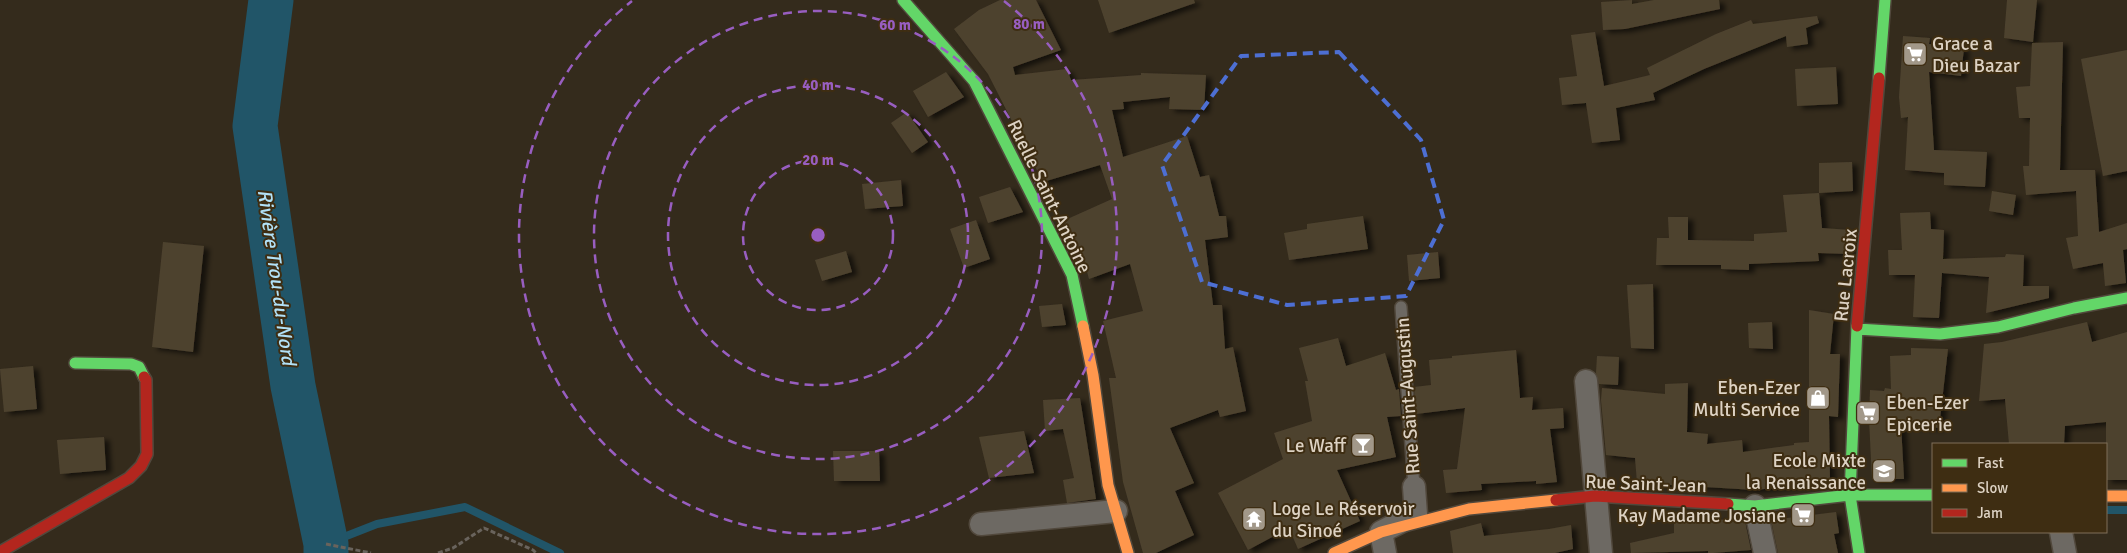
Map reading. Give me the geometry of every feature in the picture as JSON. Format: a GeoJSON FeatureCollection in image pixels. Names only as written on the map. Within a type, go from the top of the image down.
{"type":"FeatureCollection","features":[{"type":"Feature","properties":{"kind":"street","name":"Ruelle Saint-Antoine"},"geometry":{"type":"LineString","coordinates":[[903,0],[974,81],[1072,275],[1094,375],[1108,485],[1128,553]]}},
{"type":"Feature","properties":{"kind":"street","name":"Rue Lacroix"},"geometry":{"type":"LineString","coordinates":[[1859,553],[1850,495],[1857,329],[1866,244],[1886,0]]}},
{"type":"Feature","properties":{"kind":"street"},"geometry":{"type":"LineString","coordinates":[[1857,329],[1940,334],[1998,327],[2074,308],[2127,298]]}},
{"type":"Feature","properties":{"kind":"street"},"geometry":{"type":"LineString","coordinates":[[0,552],[129,478],[141,466],[147,454],[146,380],[139,367],[130,364],[75,363]]}},
{"type":"Feature","properties":{"kind":"street"},"geometry":{"type":"LineString","coordinates":[[1586,381],[1601,553]]}},
{"type":"Feature","properties":{"kind":"street","name":"Rue Saint-Augustin"},"geometry":{"type":"LineString","coordinates":[[1383,542],[1416,514],[1414,486]]}},
{"type":"Feature","properties":{"kind":"street","name":"Rue Saint-Jean"},"geometry":{"type":"LineString","coordinates":[[1334,553],[1383,542],[1469,509],[1595,496],[1754,506],[1850,495],[1932,495]]}},
{"type":"Feature","properties":{"kind":"street"},"geometry":{"type":"LineString","coordinates":[[2107,496],[2127,496]]}},
{"type":"Feature","properties":{"kind":"street"},"geometry":{"type":"LineString","coordinates":[[1754,506],[1765,553]]}},
{"type":"Feature","properties":{"kind":"street"},"geometry":{"type":"LineString","coordinates":[[981,524],[1116,511]]}},
{"type":"Feature","properties":{"kind":"street"},"geometry":{"type":"LineString","coordinates":[[2061,533],[2065,553]]}},
{"type":"Feature","properties":{"kind":"lane","name":"Rue Saint-Augustin"},"geometry":{"type":"LineString","coordinates":[[1401,307],[1414,486]]}},
{"type":"Feature","properties":{"kind":"path"},"geometry":{"type":"LineString","coordinates":[[438,553],[453,548],[484,528],[536,553]]}},
{"type":"Feature","properties":{"kind":"path"},"geometry":{"type":"LineString","coordinates":[[326,544],[371,553]]}},
{"type":"Feature","properties":{"kind":"highlighted area"},"geometry":{"type":"Polygon","coordinates":[[[1339,52],[1421,140],[1444,220],[1406,296],[1287,305],[1202,282],[1162,165],[1241,56],[1339,52]]]}},
{"type":"Feature","properties":{"kind":"building"},"geometry":{"type":"Polygon","coordinates":[[[1000,0],[1036,0],[1061,50],[1013,67],[1015,75],[1067,69],[1071,80],[1141,75],[1141,73],[1206,75],[1204,110],[1169,109],[1170,97],[1123,102],[1124,109],[1112,110],[1123,157],[1187,136],[1200,177],[1209,175],[1219,216],[1226,216],[1228,237],[1205,240],[1213,305],[1222,305],[1225,349],[1233,347],[1246,411],[1220,417],[1218,410],[1170,428],[1194,483],[1175,491],[1194,535],[1156,553],[1143,553],[1123,482],[1109,378],[1116,378],[1103,321],[1143,311],[1130,264],[1089,279],[1086,268],[1063,221],[1112,199],[1100,165],[1043,182],[988,74],[954,29],[979,10],[1000,0]]]}},
{"type":"Feature","properties":{"kind":"building"},"geometry":{"type":"Polygon","coordinates":[[[1098,0],[1194,0],[1195,3],[1109,33],[1098,0]]]}},
{"type":"Feature","properties":{"kind":"building"},"geometry":{"type":"Polygon","coordinates":[[[1632,0],[1632,4],[1654,0],[1719,0],[1720,9],[1625,29],[1603,30],[1601,2],[1632,0]]]}},
{"type":"Feature","properties":{"kind":"building"},"geometry":{"type":"Polygon","coordinates":[[[2007,0],[2037,0],[2033,42],[2004,38],[2007,0]]]}},
{"type":"Feature","properties":{"kind":"building"},"geometry":{"type":"Polygon","coordinates":[[[1817,16],[1819,23],[1806,28],[1808,44],[1787,47],[1786,36],[1704,69],[1653,93],[1655,100],[1616,108],[1620,140],[1592,143],[1586,103],[1562,105],[1559,78],[1577,76],[1571,35],[1595,32],[1604,86],[1650,75],[1647,68],[1716,34],[1751,20],[1753,24],[1817,16]]]}},
{"type":"Feature","properties":{"kind":"building"},"geometry":{"type":"Polygon","coordinates":[[[1903,36],[1930,38],[1929,44],[1964,48],[1961,76],[1929,72],[1934,150],[1987,152],[1985,187],[1944,185],[1944,173],[1905,170],[1908,117],[1901,118],[1899,97],[1903,36]]]}},
{"type":"Feature","properties":{"kind":"building"},"geometry":{"type":"Polygon","coordinates":[[[2063,42],[2060,170],[2095,170],[2099,232],[2127,223],[2127,249],[2123,250],[2126,283],[2105,286],[2103,263],[2073,269],[2066,238],[2078,236],[2076,191],[2026,195],[2023,166],[2029,166],[2030,118],[2019,118],[2016,87],[2030,86],[2032,43],[2063,42]]]}},
{"type":"Feature","properties":{"kind":"building"},"geometry":{"type":"Polygon","coordinates":[[[2127,50],[2127,171],[2103,176],[2081,59],[2127,50]]]}},
{"type":"Feature","properties":{"kind":"building"},"geometry":{"type":"Polygon","coordinates":[[[1836,67],[1838,104],[1797,106],[1795,69],[1836,67]]]}},
{"type":"Feature","properties":{"kind":"building"},"geometry":{"type":"Polygon","coordinates":[[[946,72],[964,97],[928,117],[913,91],[946,72]]]}},
{"type":"Feature","properties":{"kind":"building"},"geometry":{"type":"Polygon","coordinates":[[[907,112],[928,142],[912,153],[891,123],[907,112]]]}},
{"type":"Feature","properties":{"kind":"building"},"geometry":{"type":"Polygon","coordinates":[[[1852,162],[1853,191],[1819,193],[1819,163],[1852,162]]]}},
{"type":"Feature","properties":{"kind":"building"},"geometry":{"type":"Polygon","coordinates":[[[901,180],[903,206],[865,209],[862,184],[901,180]]]}},
{"type":"Feature","properties":{"kind":"building"},"geometry":{"type":"Polygon","coordinates":[[[1010,187],[1023,212],[988,223],[979,197],[1010,187]]]}},
{"type":"Feature","properties":{"kind":"building"},"geometry":{"type":"Polygon","coordinates":[[[1992,191],[2016,195],[2013,215],[1989,211],[1992,191]]]}},
{"type":"Feature","properties":{"kind":"building"},"geometry":{"type":"Polygon","coordinates":[[[1819,193],[1822,228],[1851,230],[1849,254],[1818,253],[1819,261],[1749,264],[1749,270],[1721,269],[1721,265],[1656,265],[1657,238],[1669,238],[1668,217],[1688,217],[1688,240],[1754,241],[1754,234],[1787,232],[1783,195],[1819,193]]]}},
{"type":"Feature","properties":{"kind":"building"},"geometry":{"type":"Polygon","coordinates":[[[1930,212],[1931,229],[1944,230],[1943,259],[2005,257],[2006,254],[2024,255],[2023,286],[2049,286],[2049,298],[1986,313],[1989,277],[1942,273],[1939,318],[1913,317],[1915,275],[1889,275],[1888,250],[1902,250],[1900,213],[1930,212]]]}},
{"type":"Feature","properties":{"kind":"building"},"geometry":{"type":"Polygon","coordinates":[[[1363,216],[1368,249],[1289,260],[1284,233],[1307,229],[1307,224],[1363,216]]]}},
{"type":"Feature","properties":{"kind":"building"},"geometry":{"type":"Polygon","coordinates":[[[976,220],[990,259],[964,268],[950,229],[976,220]]]}},
{"type":"Feature","properties":{"kind":"building"},"geometry":{"type":"Polygon","coordinates":[[[163,242],[204,246],[193,352],[152,347],[163,242]]]}},
{"type":"Feature","properties":{"kind":"building"},"geometry":{"type":"Polygon","coordinates":[[[846,251],[852,272],[822,281],[815,260],[846,251]]]}},
{"type":"Feature","properties":{"kind":"building"},"geometry":{"type":"Polygon","coordinates":[[[1438,252],[1440,278],[1409,281],[1407,255],[1438,252]]]}},
{"type":"Feature","properties":{"kind":"building"},"geometry":{"type":"Polygon","coordinates":[[[1653,284],[1654,349],[1631,348],[1627,285],[1653,284]]]}},
{"type":"Feature","properties":{"kind":"building"},"geometry":{"type":"Polygon","coordinates":[[[1062,304],[1066,325],[1042,327],[1039,306],[1062,304]]]}},
{"type":"Feature","properties":{"kind":"building"},"geometry":{"type":"Polygon","coordinates":[[[1809,310],[1834,314],[1830,354],[1840,354],[1838,417],[1829,416],[1830,482],[1755,490],[1637,483],[1635,458],[1606,455],[1601,400],[1602,388],[1665,394],[1665,384],[1688,383],[1687,432],[1708,434],[1707,444],[1742,440],[1743,452],[1809,442],[1809,310]]]}},
{"type":"Feature","properties":{"kind":"building"},"geometry":{"type":"Polygon","coordinates":[[[1772,322],[1773,349],[1749,348],[1748,323],[1772,322]]]}},
{"type":"Feature","properties":{"kind":"building"},"geometry":{"type":"Polygon","coordinates":[[[2087,322],[2092,342],[2127,332],[2127,480],[2107,480],[2106,422],[2065,426],[2064,443],[2009,443],[2005,399],[1979,401],[1984,344],[2002,342],[2087,322]]]}},
{"type":"Feature","properties":{"kind":"building"},"geometry":{"type":"Polygon","coordinates":[[[1338,338],[1346,366],[1385,353],[1396,390],[1399,389],[1401,416],[1387,417],[1396,457],[1337,470],[1360,521],[1298,549],[1289,528],[1248,550],[1218,493],[1283,459],[1274,433],[1312,421],[1305,381],[1308,381],[1299,348],[1338,338]]]}},
{"type":"Feature","properties":{"kind":"building"},"geometry":{"type":"Polygon","coordinates":[[[1911,348],[1948,349],[1939,428],[1901,424],[1904,479],[1872,479],[1869,419],[1870,390],[1884,391],[1885,388],[1891,389],[1890,356],[1911,355],[1911,348]]]}},
{"type":"Feature","properties":{"kind":"building"},"geometry":{"type":"Polygon","coordinates":[[[1516,350],[1520,398],[1533,397],[1532,410],[1563,408],[1564,428],[1550,429],[1557,482],[1536,484],[1536,481],[1481,484],[1482,490],[1446,493],[1443,470],[1457,469],[1465,408],[1416,414],[1414,387],[1431,385],[1429,360],[1516,350]]]}},
{"type":"Feature","properties":{"kind":"building"},"geometry":{"type":"Polygon","coordinates":[[[1597,356],[1619,357],[1618,385],[1599,384],[1596,373],[1597,356]]]}},
{"type":"Feature","properties":{"kind":"building"},"geometry":{"type":"Polygon","coordinates":[[[33,366],[37,409],[4,412],[0,369],[33,366]]]}},
{"type":"Feature","properties":{"kind":"building"},"geometry":{"type":"Polygon","coordinates":[[[1080,398],[1096,499],[1067,503],[1063,480],[1074,478],[1063,429],[1045,431],[1043,400],[1080,398]]]}},
{"type":"Feature","properties":{"kind":"building"},"geometry":{"type":"Polygon","coordinates":[[[1024,431],[1034,473],[989,478],[979,437],[1024,431]]]}},
{"type":"Feature","properties":{"kind":"building"},"geometry":{"type":"Polygon","coordinates":[[[104,437],[106,470],[60,474],[57,440],[104,437]]]}},
{"type":"Feature","properties":{"kind":"building"},"geometry":{"type":"Polygon","coordinates":[[[833,451],[879,451],[880,481],[834,481],[833,451]]]}},
{"type":"Feature","properties":{"kind":"building"},"geometry":{"type":"Polygon","coordinates":[[[1836,512],[1839,533],[1834,534],[1838,553],[1778,553],[1771,520],[1836,512]]]}},
{"type":"Feature","properties":{"kind":"building"},"geometry":{"type":"Polygon","coordinates":[[[1674,517],[1745,521],[1751,550],[1713,553],[1708,553],[1708,551],[1631,553],[1630,543],[1674,533],[1674,517]]]}},
{"type":"Feature","properties":{"kind":"building"},"geometry":{"type":"Polygon","coordinates":[[[1481,523],[1484,536],[1571,525],[1573,549],[1555,553],[1453,553],[1450,531],[1481,523]]]}},
{"type":"Feature","properties":{"kind":"waterway","name":"Rivière Trou-du-Nord"},"geometry":{"type":"LineString","coordinates":[[271,0],[255,126],[293,386],[326,544],[326,553]]}},
{"type":"Feature","properties":{"kind":"waterway"},"geometry":{"type":"LineString","coordinates":[[326,544],[377,524],[465,507],[560,553]]}},
{"type":"Feature","properties":{"kind":"waterway"},"geometry":{"type":"LineString","coordinates":[[2108,510],[2127,510]]}},
{"type":"Feature","properties":{"kind":"traffic: fast"},"geometry":{"type":"LineString","coordinates":[[903,0],[974,81],[1072,275],[1083,326]]}},
{"type":"Feature","properties":{"kind":"traffic: fast"},"geometry":{"type":"LineString","coordinates":[[1879,78],[1885,0]]}},
{"type":"Feature","properties":{"kind":"traffic: fast"},"geometry":{"type":"LineString","coordinates":[[1857,329],[1940,334],[1998,327],[2074,308],[2127,298]]}},
{"type":"Feature","properties":{"kind":"traffic: fast"},"geometry":{"type":"LineString","coordinates":[[1857,326],[1850,495],[1859,553]]}},
{"type":"Feature","properties":{"kind":"traffic: fast"},"geometry":{"type":"LineString","coordinates":[[75,363],[131,364],[139,367],[144,377]]}},
{"type":"Feature","properties":{"kind":"traffic: fast"},"geometry":{"type":"LineString","coordinates":[[1728,504],[1755,506],[1850,495],[1932,495]]}},
{"type":"Feature","properties":{"kind":"traffic: slow"},"geometry":{"type":"LineString","coordinates":[[1083,326],[1093,375],[1108,485],[1128,553]]}},
{"type":"Feature","properties":{"kind":"traffic: slow"},"geometry":{"type":"LineString","coordinates":[[2107,496],[2127,496]]}},
{"type":"Feature","properties":{"kind":"traffic: slow"},"geometry":{"type":"LineString","coordinates":[[1334,553],[1381,532],[1469,509],[1556,500]]}},
{"type":"Feature","properties":{"kind":"traffic: jam"},"geometry":{"type":"LineString","coordinates":[[1857,326],[1879,78]]}},
{"type":"Feature","properties":{"kind":"traffic: jam"},"geometry":{"type":"LineString","coordinates":[[0,552],[129,478],[141,466],[147,454],[146,380],[144,377]]}},
{"type":"Feature","properties":{"kind":"traffic: jam"},"geometry":{"type":"LineString","coordinates":[[1556,500],[1595,496],[1728,504]]}},
{"type":"Feature","properties":{"kind":"place","name":"Grace a Dieu Bazar"},"geometry":{"type":"Point","coordinates":[1915,54]}},
{"type":"Feature","properties":{"kind":"place","name":"Eben-Ezer Multi Service"},"geometry":{"type":"Point","coordinates":[1818,398]}},
{"type":"Feature","properties":{"kind":"place","name":"Eben-Ezer Epicerie"},"geometry":{"type":"Point","coordinates":[1868,413]}},
{"type":"Feature","properties":{"kind":"place","name":"Le Waff"},"geometry":{"type":"Point","coordinates":[1363,445]}},
{"type":"Feature","properties":{"kind":"place","name":"Ecole Mixte la Renaissance"},"geometry":{"type":"Point","coordinates":[1884,471]}},
{"type":"Feature","properties":{"kind":"place","name":"Kay Madame Josiane"},"geometry":{"type":"Point","coordinates":[1803,515]}},
{"type":"Feature","properties":{"kind":"place","name":"Loge Le Réservoir du Sinoé"},"geometry":{"type":"Point","coordinates":[1254,519]}}]}
